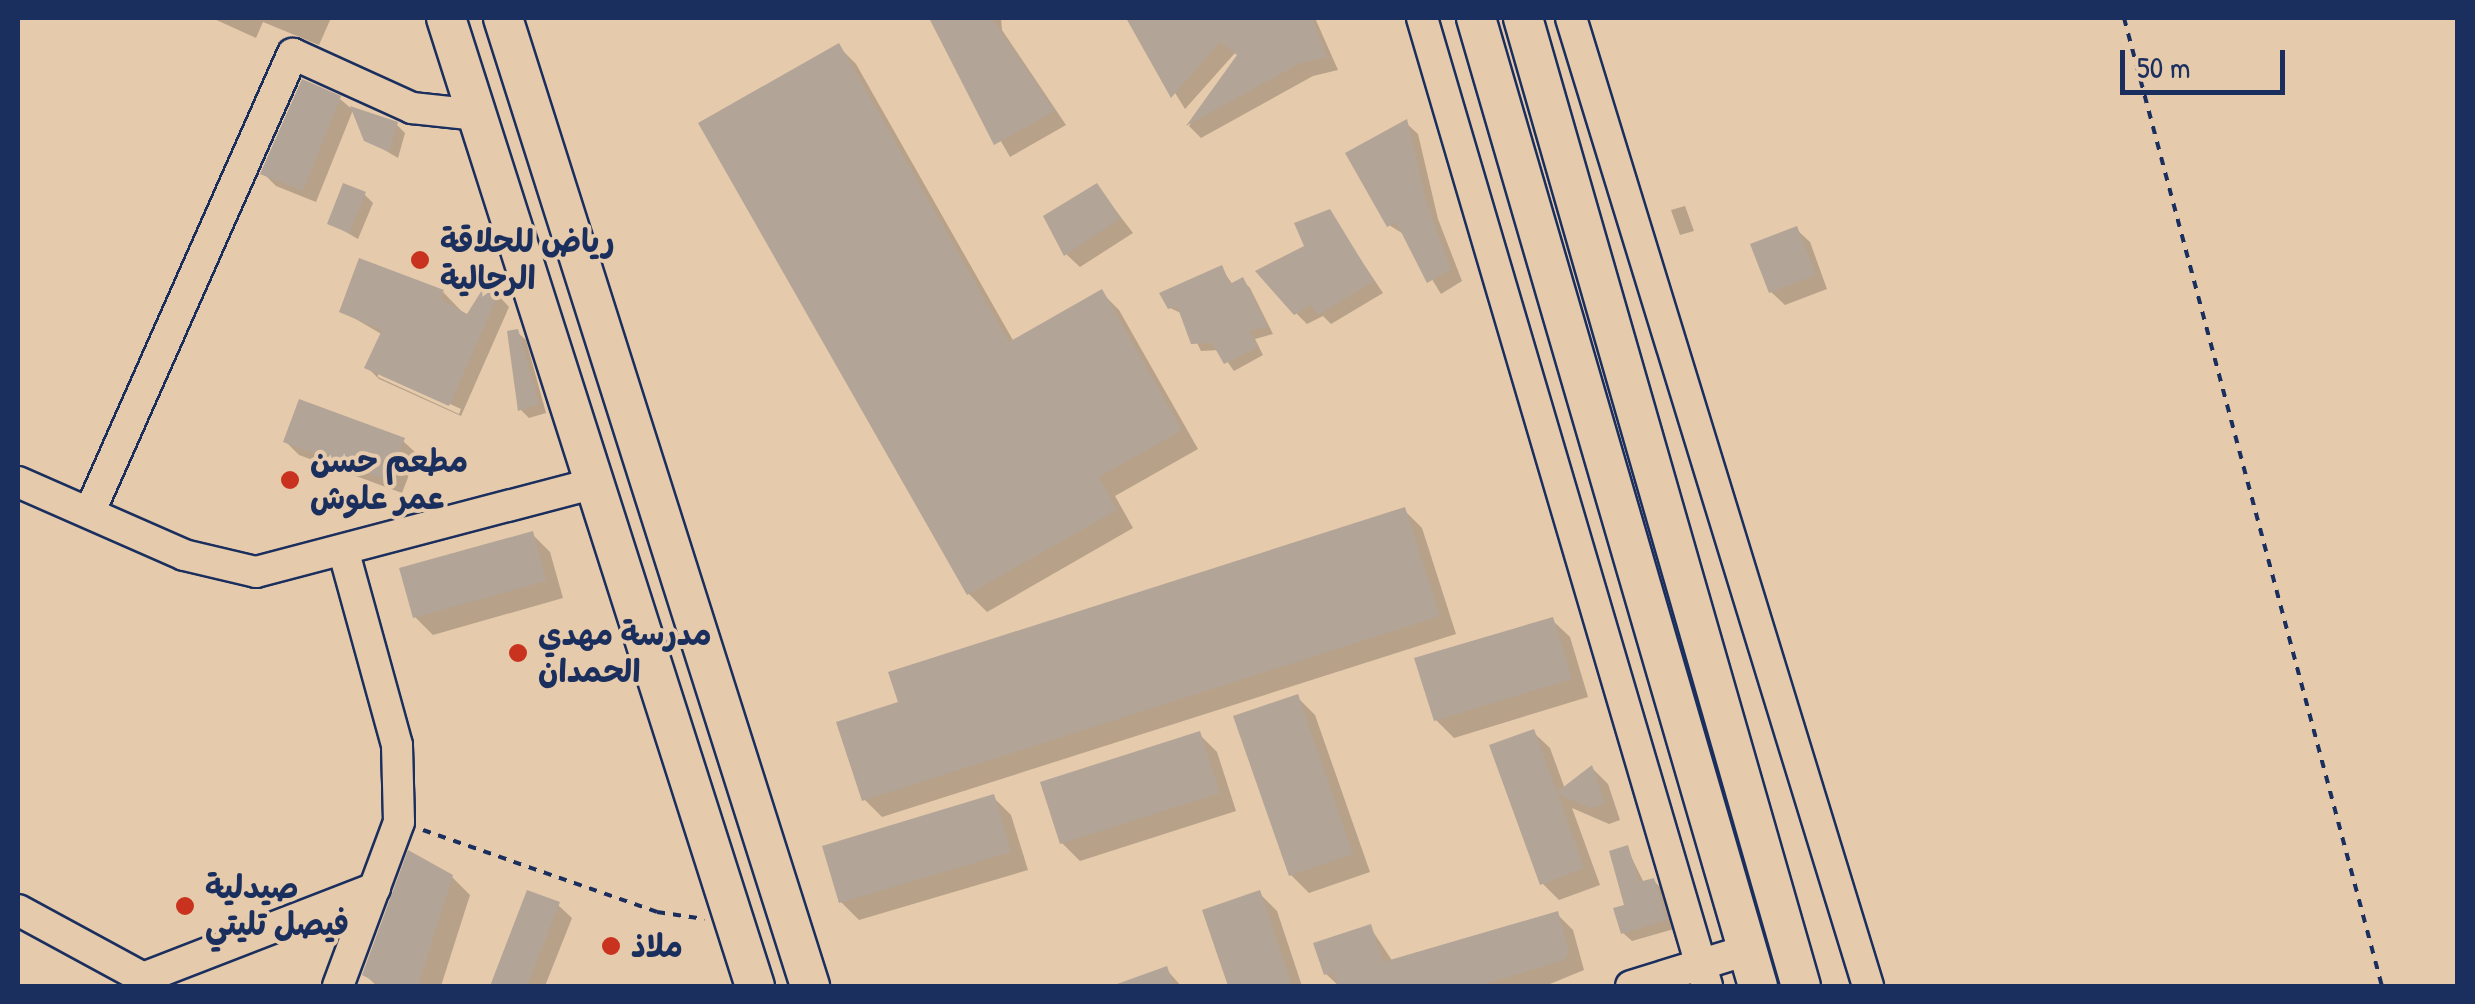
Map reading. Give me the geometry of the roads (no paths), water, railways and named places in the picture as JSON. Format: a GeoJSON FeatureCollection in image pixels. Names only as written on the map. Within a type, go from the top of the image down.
{"type":"FeatureCollection","features":[{"type":"Feature","properties":{"kind":"main road"},"geometry":{"type":"LineString","coordinates":[[446,18],[756,986]]}},
{"type":"Feature","properties":{"kind":"main road"},"geometry":{"type":"LineString","coordinates":[[503,18],[810,986]]}},
{"type":"Feature","properties":{"kind":"main road"},"geometry":{"type":"LineString","coordinates":[[1476,18],[1758,986]]}},
{"type":"Feature","properties":{"kind":"main road"},"geometry":{"type":"LineString","coordinates":[[1523,18],[1801,986]]}},
{"type":"Feature","properties":{"kind":"street"},"geometry":{"type":"LineString","coordinates":[[1422,18],[1704,976]]}},
{"type":"Feature","properties":{"kind":"street"},"geometry":{"type":"LineString","coordinates":[[1572,18],[1868,986]]}},
{"type":"Feature","properties":{"kind":"street"},"geometry":{"type":"LineString","coordinates":[[92,509],[293,54],[412,108],[478,115]]}},
{"type":"Feature","properties":{"kind":"street"},"geometry":{"type":"LineString","coordinates":[[18,482],[92,509],[184,555],[256,572],[344,552],[595,482]]}},
{"type":"Feature","properties":{"kind":"street"},"geometry":{"type":"LineString","coordinates":[[338,986],[399,822],[396,745],[344,552]]}},
{"type":"Feature","properties":{"kind":"street"},"geometry":{"type":"LineString","coordinates":[[18,910],[144,982],[375,888]]}},
{"type":"Feature","properties":{"kind":"street"},"geometry":{"type":"LineString","coordinates":[[1631,986],[1704,976],[1747,950]]}},
{"type":"Feature","properties":{"kind":"place","name":"رياض للحلاقة الرجالية"},"geometry":{"type":"Point","coordinates":[420,260]}},
{"type":"Feature","properties":{"kind":"place","name":"مطعم حسن عمر علوش"},"geometry":{"type":"Point","coordinates":[290,480]}},
{"type":"Feature","properties":{"kind":"place","name":"مدرسة مهدي الحمدان"},"geometry":{"type":"Point","coordinates":[518,653]}},
{"type":"Feature","properties":{"kind":"place","name":"صيدلية فيصل تليتي"},"geometry":{"type":"Point","coordinates":[185,906]}},
{"type":"Feature","properties":{"kind":"place","name":"ملاذ"},"geometry":{"type":"Point","coordinates":[611,946]}}]}
